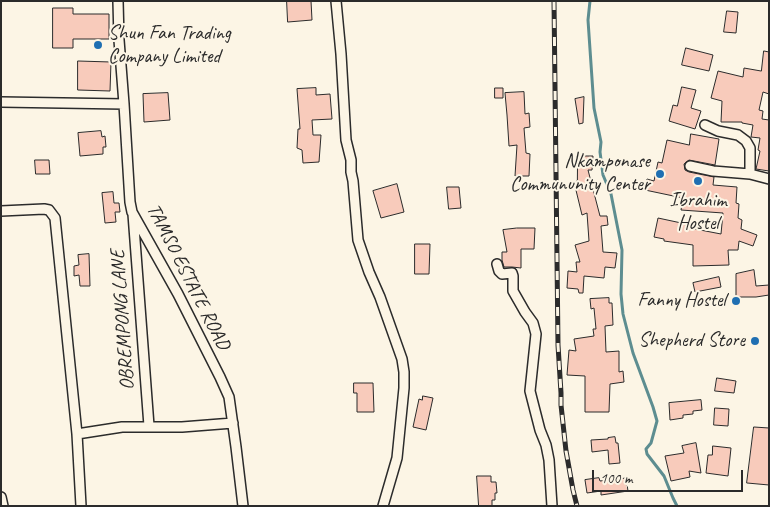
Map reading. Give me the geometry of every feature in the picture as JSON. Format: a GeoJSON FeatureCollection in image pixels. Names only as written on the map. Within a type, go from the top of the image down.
{"type":"FeatureCollection","features":[{"type":"Feature","properties":{"kind":"street","name":"TAMSO ESTATE ROAD"},"geometry":{"type":"LineString","coordinates":[[118,1],[118,40],[129,194],[132,212],[178,294],[220,377],[228,397],[233,422],[243,506]]}},
{"type":"Feature","properties":{"kind":"street"},"geometry":{"type":"LineString","coordinates":[[336,1],[346,140],[353,180],[358,240],[402,360],[404,372],[397,458],[383,506]]}},
{"type":"Feature","properties":{"kind":"street"},"geometry":{"type":"LineString","coordinates":[[1,102],[124,104]]}},
{"type":"Feature","properties":{"kind":"street"},"geometry":{"type":"LineString","coordinates":[[705,125],[718,131],[738,135],[746,141],[750,148],[750,174]]}},
{"type":"Feature","properties":{"kind":"street"},"geometry":{"type":"LineString","coordinates":[[690,166],[713,171],[750,174],[769,179]]}},
{"type":"Feature","properties":{"kind":"street"},"geometry":{"type":"LineString","coordinates":[[1,211],[44,209],[49,210],[56,218],[77,434],[81,506]]}},
{"type":"Feature","properties":{"kind":"street","name":"OBREMPONG LANE"},"geometry":{"type":"LineString","coordinates":[[132,212],[149,426]]}},
{"type":"Feature","properties":{"kind":"street"},"geometry":{"type":"LineString","coordinates":[[496,264],[502,274],[512,273],[513,291],[533,323],[536,334],[530,392],[550,460],[552,506]]}},
{"type":"Feature","properties":{"kind":"street"},"geometry":{"type":"LineString","coordinates":[[77,434],[122,427],[182,427],[233,422]]}},
{"type":"Feature","properties":{"kind":"street"},"geometry":{"type":"LineString","coordinates":[[1,497],[3,506]]}},
{"type":"Feature","properties":{"kind":"building"},"geometry":{"type":"Polygon","coordinates":[[[287,1],[311,1],[312,20],[288,22],[287,1]]]}},
{"type":"Feature","properties":{"kind":"building"},"geometry":{"type":"Polygon","coordinates":[[[53,8],[73,8],[73,14],[109,14],[109,39],[73,39],[73,48],[53,48],[53,8]]]}},
{"type":"Feature","properties":{"kind":"building"},"geometry":{"type":"Polygon","coordinates":[[[727,11],[738,12],[736,33],[724,32],[727,11]]]}},
{"type":"Feature","properties":{"kind":"building"},"geometry":{"type":"Polygon","coordinates":[[[686,48],[713,55],[709,71],[682,65],[686,48]]]}},
{"type":"Feature","properties":{"kind":"building"},"geometry":{"type":"Polygon","coordinates":[[[764,51],[769,52],[769,94],[763,92],[759,110],[763,111],[762,119],[769,120],[769,171],[756,169],[760,151],[758,150],[760,138],[751,137],[753,125],[742,122],[721,122],[722,101],[711,98],[718,71],[743,77],[744,68],[761,71],[764,51]]]}},
{"type":"Feature","properties":{"kind":"building"},"geometry":{"type":"Polygon","coordinates":[[[78,61],[111,62],[110,91],[78,90],[78,61]]]}},
{"type":"Feature","properties":{"kind":"building"},"geometry":{"type":"Polygon","coordinates":[[[682,87],[696,90],[691,108],[701,111],[695,129],[669,121],[673,105],[677,106],[682,87]]]}},
{"type":"Feature","properties":{"kind":"building"},"geometry":{"type":"Polygon","coordinates":[[[316,88],[316,95],[330,94],[332,119],[312,120],[313,135],[321,135],[319,162],[303,163],[302,150],[297,148],[298,129],[300,129],[297,89],[316,88]]]}},
{"type":"Feature","properties":{"kind":"building"},"geometry":{"type":"Polygon","coordinates":[[[495,88],[503,88],[503,98],[495,98],[495,88]]]}},
{"type":"Feature","properties":{"kind":"building"},"geometry":{"type":"Polygon","coordinates":[[[524,92],[525,114],[529,113],[530,127],[524,128],[526,153],[530,154],[529,176],[515,176],[517,145],[509,146],[505,93],[524,92]]]}},
{"type":"Feature","properties":{"kind":"building"},"geometry":{"type":"Polygon","coordinates":[[[168,93],[170,120],[144,122],[143,94],[168,93]]]}},
{"type":"Feature","properties":{"kind":"building"},"geometry":{"type":"Polygon","coordinates":[[[584,97],[583,123],[579,124],[575,99],[584,97]]]}},
{"type":"Feature","properties":{"kind":"building"},"geometry":{"type":"Polygon","coordinates":[[[101,131],[102,137],[105,136],[106,147],[103,147],[103,154],[80,156],[78,133],[101,131]]]}},
{"type":"Feature","properties":{"kind":"building"},"geometry":{"type":"Polygon","coordinates":[[[691,134],[719,139],[715,165],[689,160],[684,164],[685,170],[714,177],[713,185],[737,187],[736,203],[739,204],[738,218],[742,220],[741,229],[757,235],[753,246],[739,241],[738,250],[728,250],[729,265],[693,266],[693,245],[664,241],[664,239],[654,237],[658,218],[686,224],[690,228],[721,234],[723,213],[681,210],[683,198],[645,190],[647,179],[654,181],[658,162],[662,163],[667,140],[689,145],[691,134]]]}},
{"type":"Feature","properties":{"kind":"building"},"geometry":{"type":"Polygon","coordinates":[[[578,156],[593,156],[592,170],[588,170],[600,216],[607,216],[608,225],[601,226],[603,252],[617,253],[615,268],[605,267],[604,278],[584,276],[583,293],[579,293],[578,289],[567,288],[568,271],[577,272],[576,262],[580,262],[575,245],[589,241],[587,213],[582,215],[574,182],[577,181],[578,156]]]}},
{"type":"Feature","properties":{"kind":"building"},"geometry":{"type":"Polygon","coordinates":[[[35,160],[49,160],[50,174],[36,174],[35,160]]]}},
{"type":"Feature","properties":{"kind":"building"},"geometry":{"type":"Polygon","coordinates":[[[397,184],[404,212],[381,218],[373,191],[397,184]]]}},
{"type":"Feature","properties":{"kind":"building"},"geometry":{"type":"Polygon","coordinates":[[[447,187],[459,187],[461,208],[449,209],[447,187]]]}},
{"type":"Feature","properties":{"kind":"building"},"geometry":{"type":"Polygon","coordinates":[[[113,192],[114,203],[119,203],[120,212],[115,212],[116,222],[105,223],[102,193],[113,192]]]}},
{"type":"Feature","properties":{"kind":"building"},"geometry":{"type":"Polygon","coordinates":[[[535,228],[534,249],[521,249],[521,268],[504,267],[502,252],[507,252],[503,230],[535,228]]]}},
{"type":"Feature","properties":{"kind":"building"},"geometry":{"type":"Polygon","coordinates":[[[415,244],[430,244],[429,274],[415,274],[415,244]]]}},
{"type":"Feature","properties":{"kind":"building"},"geometry":{"type":"Polygon","coordinates":[[[89,254],[90,286],[80,286],[79,275],[74,276],[74,266],[79,265],[78,255],[89,254]]]}},
{"type":"Feature","properties":{"kind":"building"},"geometry":{"type":"Polygon","coordinates":[[[754,270],[756,286],[769,285],[769,295],[736,297],[736,274],[754,270]]]}},
{"type":"Feature","properties":{"kind":"building"},"geometry":{"type":"Polygon","coordinates":[[[719,277],[721,287],[695,292],[693,283],[719,277]]]}},
{"type":"Feature","properties":{"kind":"building"},"geometry":{"type":"Polygon","coordinates":[[[609,298],[609,303],[612,303],[613,325],[605,326],[606,352],[619,351],[619,372],[623,371],[624,382],[610,384],[609,412],[585,412],[585,376],[567,375],[569,350],[576,351],[574,339],[594,336],[593,329],[596,329],[594,308],[591,309],[590,299],[609,298]]]}},
{"type":"Feature","properties":{"kind":"building"},"geometry":{"type":"Polygon","coordinates":[[[717,378],[736,381],[734,393],[715,391],[717,378]]]}},
{"type":"Feature","properties":{"kind":"building"},"geometry":{"type":"Polygon","coordinates":[[[354,383],[373,383],[374,412],[357,412],[357,393],[354,393],[354,383]]]}},
{"type":"Feature","properties":{"kind":"building"},"geometry":{"type":"Polygon","coordinates":[[[423,396],[433,398],[426,430],[413,427],[419,399],[422,400],[423,396]]]}},
{"type":"Feature","properties":{"kind":"building"},"geometry":{"type":"Polygon","coordinates":[[[701,400],[702,410],[693,411],[693,414],[683,415],[683,418],[670,420],[669,403],[701,400]]]}},
{"type":"Feature","properties":{"kind":"building"},"geometry":{"type":"Polygon","coordinates":[[[715,408],[729,409],[728,426],[714,425],[715,408]]]}},
{"type":"Feature","properties":{"kind":"building"},"geometry":{"type":"Polygon","coordinates":[[[754,427],[769,428],[769,485],[747,483],[754,427]]]}},
{"type":"Feature","properties":{"kind":"building"},"geometry":{"type":"Polygon","coordinates":[[[615,437],[616,443],[618,443],[620,463],[609,464],[608,450],[592,452],[591,440],[615,437]]]}},
{"type":"Feature","properties":{"kind":"building"},"geometry":{"type":"Polygon","coordinates":[[[696,443],[701,473],[689,471],[690,477],[671,481],[665,456],[684,453],[682,446],[696,443]]]}},
{"type":"Feature","properties":{"kind":"building"},"geometry":{"type":"Polygon","coordinates":[[[713,446],[731,448],[728,476],[706,473],[708,455],[712,455],[713,446]]]}},
{"type":"Feature","properties":{"kind":"building"},"geometry":{"type":"Polygon","coordinates":[[[477,476],[491,476],[491,482],[496,482],[497,493],[495,493],[495,500],[492,500],[492,506],[479,506],[477,476]]]}},
{"type":"Feature","properties":{"kind":"building"},"geometry":{"type":"Polygon","coordinates":[[[599,478],[600,481],[626,478],[628,491],[601,495],[601,491],[587,493],[585,480],[599,478]]]}},
{"type":"Feature","properties":{"kind":"waterway"},"geometry":{"type":"LineString","coordinates":[[590,1],[588,20],[594,108],[601,142],[600,152],[603,175],[611,194],[622,250],[621,294],[623,314],[633,353],[657,421],[651,443],[646,449],[647,454],[664,476],[677,506]]}},
{"type":"Feature","properties":{"kind":"railway"},"geometry":{"type":"LineString","coordinates":[[554,1],[558,345],[561,405],[566,451],[577,506]]}},
{"type":"Feature","properties":{"kind":"place","name":"Shun Fan Trading Company Limited"},"geometry":{"type":"Point","coordinates":[98,45]}},
{"type":"Feature","properties":{"kind":"place","name":"Nkamponase Commununity Center"},"geometry":{"type":"Point","coordinates":[660,174]}},
{"type":"Feature","properties":{"kind":"place","name":"Ibrahim Hostel"},"geometry":{"type":"Point","coordinates":[698,181]}},
{"type":"Feature","properties":{"kind":"place","name":"Fanny Hostel"},"geometry":{"type":"Point","coordinates":[736,301]}},
{"type":"Feature","properties":{"kind":"place","name":"Shepherd Store"},"geometry":{"type":"Point","coordinates":[755,341]}}]}
